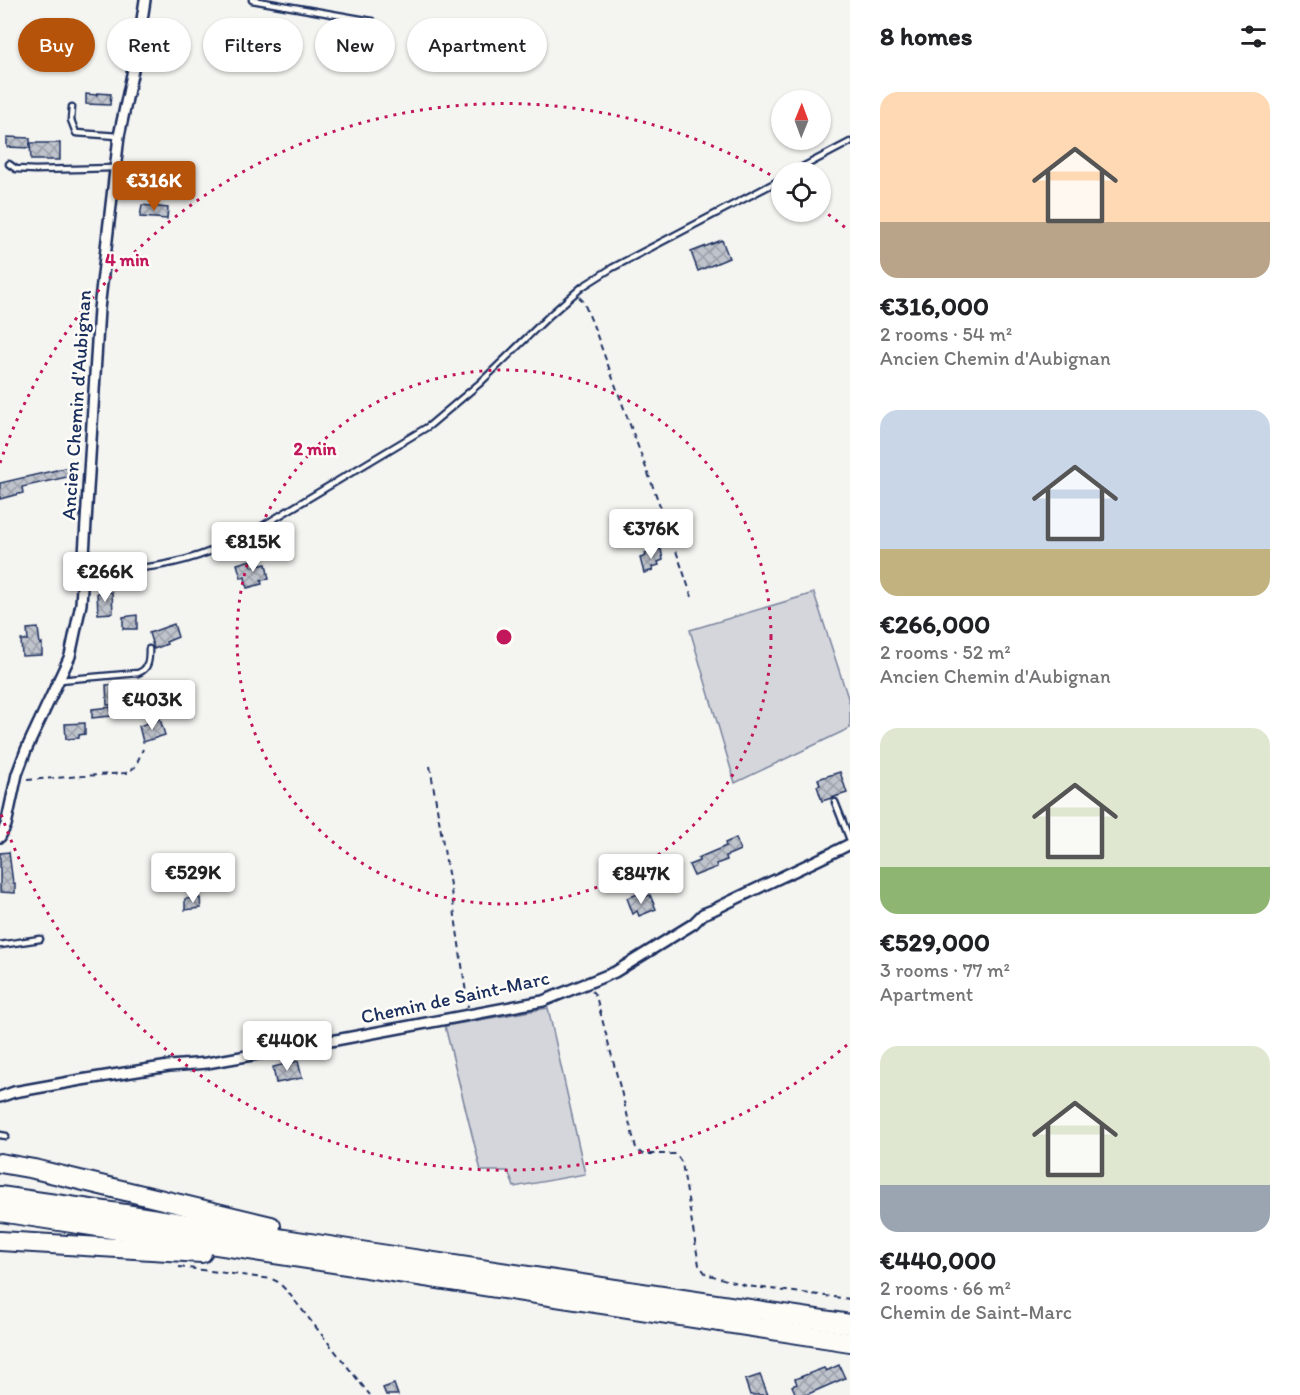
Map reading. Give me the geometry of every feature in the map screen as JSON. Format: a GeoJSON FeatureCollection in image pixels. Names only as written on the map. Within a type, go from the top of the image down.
{"type":"FeatureCollection","features":[{"type":"Feature","properties":{"kind":"highway"},"geometry":{"type":"LineString","coordinates":[[0,1163],[34,1169],[318,1237],[374,1261]]}},
{"type":"Feature","properties":{"kind":"highway"},"geometry":{"type":"LineString","coordinates":[[0,1196],[125,1214],[374,1261],[850,1342]]}},
{"type":"Feature","properties":{"kind":"highway"},"geometry":{"type":"LineString","coordinates":[[0,1212],[850,1324]]}},
{"type":"Feature","properties":{"kind":"highway"},"geometry":{"type":"LineString","coordinates":[[0,1241],[374,1261]]}},
{"type":"Feature","properties":{"kind":"street","name":"Ancien Chemin d'Aubignan"},"geometry":{"type":"LineString","coordinates":[[0,837],[6,825],[15,782],[26,750],[70,656],[81,604],[99,309],[114,168],[145,0]]}},
{"type":"Feature","properties":{"kind":"street","name":"Chemin de Saint-Marc"},"geometry":{"type":"LineString","coordinates":[[0,1097],[14,1092],[81,1080],[170,1066],[207,1063],[543,1001],[615,972],[693,924],[703,914],[804,868],[850,842]]}},
{"type":"Feature","properties":{"kind":"lane"},"geometry":{"type":"LineString","coordinates":[[252,0],[355,18]]}},
{"type":"Feature","properties":{"kind":"lane"},"geometry":{"type":"LineString","coordinates":[[72,107],[71,120],[76,133],[119,136]]}},
{"type":"Feature","properties":{"kind":"lane"},"geometry":{"type":"LineString","coordinates":[[812,162],[850,142]]}},
{"type":"Feature","properties":{"kind":"lane"},"geometry":{"type":"LineString","coordinates":[[9,164],[16,169],[35,170],[114,168]]}},
{"type":"Feature","properties":{"kind":"lane"},"geometry":{"type":"LineString","coordinates":[[83,568],[148,567],[182,561],[226,546],[254,531],[429,426],[582,287],[612,268],[771,185]]}},
{"type":"Feature","properties":{"kind":"lane"},"geometry":{"type":"LineString","coordinates":[[60,680],[138,673],[144,670],[148,663],[149,649]]}},
{"type":"Feature","properties":{"kind":"lane"},"geometry":{"type":"LineString","coordinates":[[835,802],[850,842]]}},
{"type":"Feature","properties":{"kind":"lane"},"geometry":{"type":"LineString","coordinates":[[0,945],[40,939]]}},
{"type":"Feature","properties":{"kind":"path"},"geometry":{"type":"LineString","coordinates":[[575,293],[583,301],[592,322],[693,600]]}},
{"type":"Feature","properties":{"kind":"path"},"geometry":{"type":"LineString","coordinates":[[15,782],[126,773],[135,767],[142,749]]}},
{"type":"Feature","properties":{"kind":"path"},"geometry":{"type":"LineString","coordinates":[[430,766],[469,1016]]}},
{"type":"Feature","properties":{"kind":"path"},"geometry":{"type":"LineString","coordinates":[[586,984],[596,996],[636,1148],[642,1154],[676,1154],[682,1163],[699,1265],[706,1274],[747,1286],[850,1299]]}},
{"type":"Feature","properties":{"kind":"path"},"geometry":{"type":"LineString","coordinates":[[177,1267],[272,1279],[278,1282],[370,1395]]}},
{"type":"Feature","properties":{"kind":"shaded area"},"geometry":{"type":"Polygon","coordinates":[[[814,593],[850,704],[850,728],[735,783],[690,630],[814,593]]]}},
{"type":"Feature","properties":{"kind":"shaded area"},"geometry":{"type":"Polygon","coordinates":[[[548,1008],[585,1174],[514,1187],[508,1171],[481,1171],[445,1026],[548,1008]]]}},
{"type":"Feature","properties":{"kind":"building"},"geometry":{"type":"Polygon","coordinates":[[[97,93],[111,94],[110,105],[86,104],[86,94],[97,95],[97,93]]]}},
{"type":"Feature","properties":{"kind":"building"},"geometry":{"type":"Polygon","coordinates":[[[7,137],[30,138],[30,148],[7,147],[7,137]]]}},
{"type":"Feature","properties":{"kind":"building"},"geometry":{"type":"Polygon","coordinates":[[[30,143],[60,143],[60,160],[31,160],[30,143]]]}},
{"type":"Feature","properties":{"kind":"building"},"geometry":{"type":"Polygon","coordinates":[[[142,205],[168,208],[167,219],[140,217],[142,205]]]}},
{"type":"Feature","properties":{"kind":"building"},"geometry":{"type":"Polygon","coordinates":[[[722,240],[729,258],[698,271],[691,252],[722,240]]]}},
{"type":"Feature","properties":{"kind":"building"},"geometry":{"type":"Polygon","coordinates":[[[74,466],[76,475],[22,487],[23,493],[0,499],[0,483],[74,466]]]}},
{"type":"Feature","properties":{"kind":"building"},"geometry":{"type":"Polygon","coordinates":[[[661,549],[663,560],[658,562],[659,565],[652,567],[653,570],[644,573],[640,558],[646,556],[645,553],[661,549]]]}},
{"type":"Feature","properties":{"kind":"building"},"geometry":{"type":"Polygon","coordinates":[[[251,560],[252,567],[266,564],[269,579],[261,580],[262,584],[247,588],[245,577],[241,578],[237,564],[251,560]]]}},
{"type":"Feature","properties":{"kind":"building"},"geometry":{"type":"Polygon","coordinates":[[[112,592],[113,613],[98,614],[97,593],[112,592]]]}},
{"type":"Feature","properties":{"kind":"building"},"geometry":{"type":"Polygon","coordinates":[[[137,615],[137,629],[123,629],[123,617],[137,615]]]}},
{"type":"Feature","properties":{"kind":"building"},"geometry":{"type":"Polygon","coordinates":[[[174,624],[178,637],[154,649],[149,633],[174,624]]]}},
{"type":"Feature","properties":{"kind":"building"},"geometry":{"type":"Polygon","coordinates":[[[38,628],[42,655],[22,656],[21,640],[28,640],[27,629],[38,628]]]}},
{"type":"Feature","properties":{"kind":"building"},"geometry":{"type":"Polygon","coordinates":[[[126,684],[127,704],[107,705],[106,685],[126,684]]]}},
{"type":"Feature","properties":{"kind":"building"},"geometry":{"type":"Polygon","coordinates":[[[111,707],[111,716],[92,718],[92,709],[111,707]]]}},
{"type":"Feature","properties":{"kind":"building"},"geometry":{"type":"Polygon","coordinates":[[[160,719],[165,735],[143,742],[139,726],[160,719]]]}},
{"type":"Feature","properties":{"kind":"building"},"geometry":{"type":"Polygon","coordinates":[[[85,723],[85,734],[79,735],[79,738],[66,739],[65,724],[85,723]]]}},
{"type":"Feature","properties":{"kind":"building"},"geometry":{"type":"Polygon","coordinates":[[[840,772],[847,793],[822,801],[817,786],[820,785],[818,779],[840,772]]]}},
{"type":"Feature","properties":{"kind":"building"},"geometry":{"type":"Polygon","coordinates":[[[736,838],[740,850],[726,856],[727,860],[716,864],[717,867],[694,876],[689,865],[699,861],[698,858],[726,846],[725,843],[736,838]]]}},
{"type":"Feature","properties":{"kind":"building"},"geometry":{"type":"Polygon","coordinates":[[[9,852],[15,893],[0,892],[0,853],[9,852]]]}},
{"type":"Feature","properties":{"kind":"building"},"geometry":{"type":"Polygon","coordinates":[[[638,894],[640,899],[650,895],[656,909],[639,916],[637,911],[633,914],[627,898],[638,894]]]}},
{"type":"Feature","properties":{"kind":"building"},"geometry":{"type":"Polygon","coordinates":[[[200,898],[201,908],[185,910],[185,899],[200,898]]]}},
{"type":"Feature","properties":{"kind":"building"},"geometry":{"type":"Polygon","coordinates":[[[298,1061],[302,1078],[276,1083],[273,1067],[298,1061]]]}},
{"type":"Feature","properties":{"kind":"building"},"geometry":{"type":"Polygon","coordinates":[[[839,1365],[845,1378],[806,1395],[796,1395],[792,1386],[797,1384],[795,1379],[839,1365]]]}},
{"type":"Feature","properties":{"kind":"building"},"geometry":{"type":"Polygon","coordinates":[[[760,1375],[768,1395],[750,1395],[745,1380],[760,1375]]]}},
{"type":"Feature","properties":{"kind":"building"},"geometry":{"type":"Polygon","coordinates":[[[394,1384],[398,1395],[386,1395],[383,1388],[394,1384]]]}}]}
